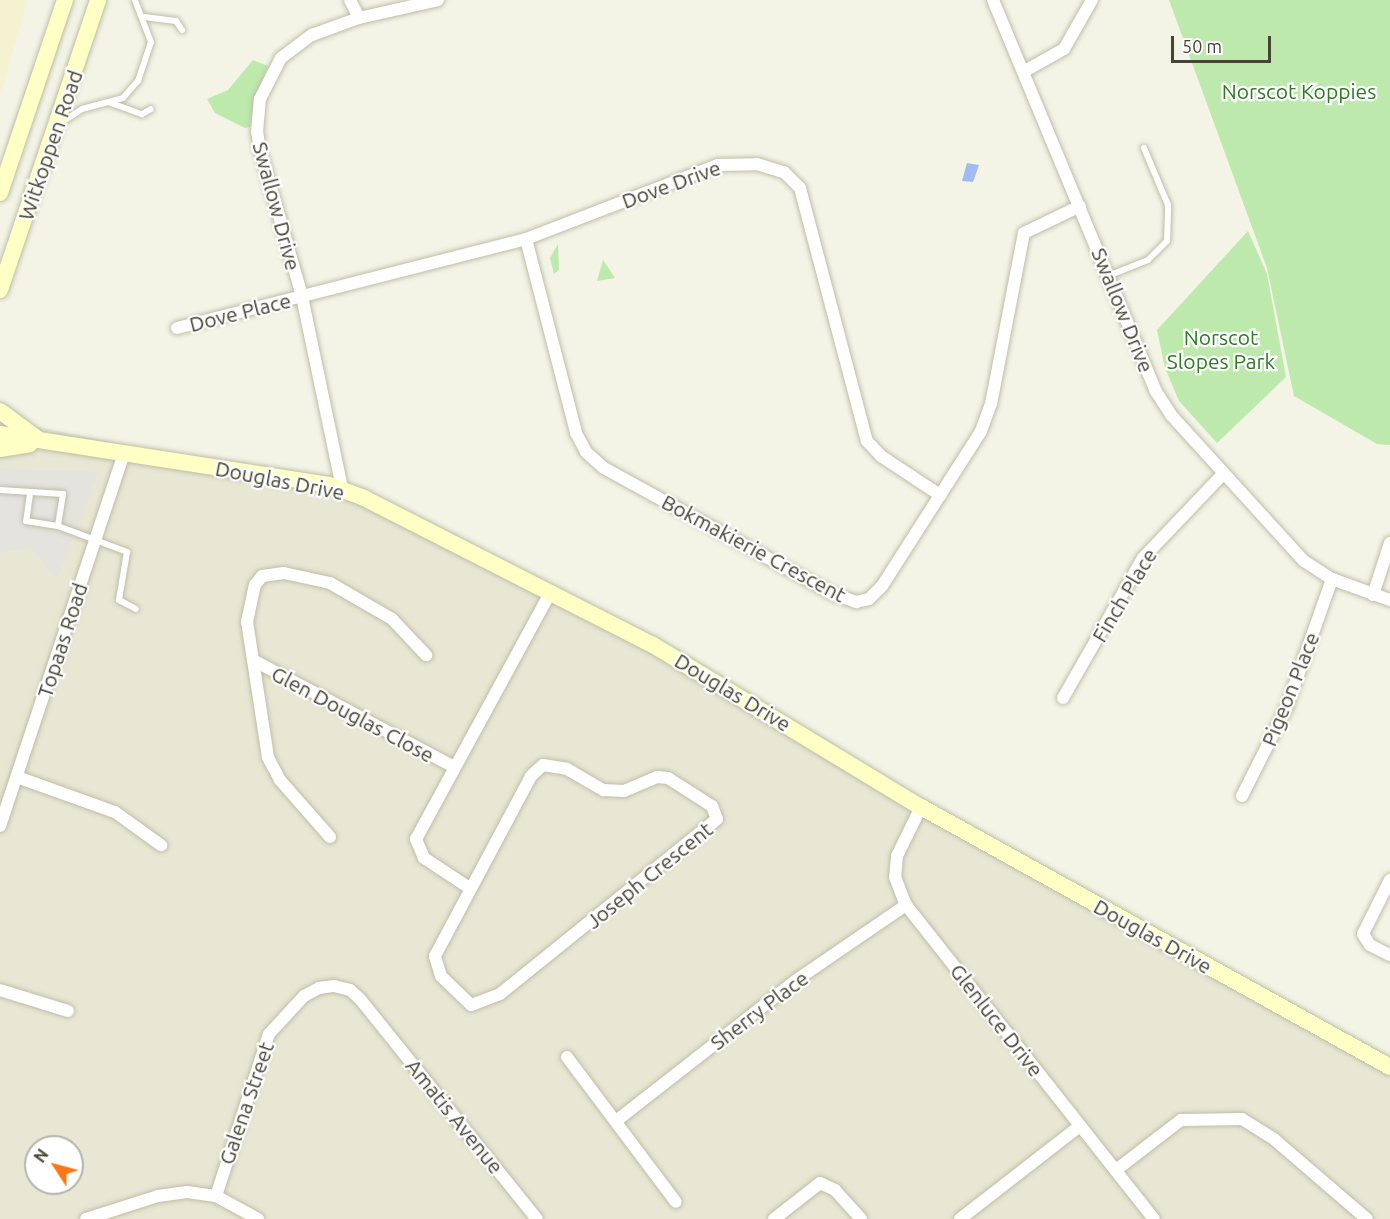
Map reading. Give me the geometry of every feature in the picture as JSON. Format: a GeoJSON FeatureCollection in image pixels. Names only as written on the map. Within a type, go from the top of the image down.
{"type":"FeatureCollection","features":[{"type":"Feature","properties":{"kind":"street","name":"Witkoppen Road"},"geometry":{"type":"LineString","coordinates":[[0,193],[64,0]]}},
{"type":"Feature","properties":{"kind":"street","name":"Witkoppen Road"},"geometry":{"type":"LineString","coordinates":[[0,290],[58,126],[98,0]]}},
{"type":"Feature","properties":{"kind":"street"},"geometry":{"type":"LineString","coordinates":[[350,0],[359,18]]}},
{"type":"Feature","properties":{"kind":"street","name":"Swallow Drive"},"geometry":{"type":"LineString","coordinates":[[342,488],[302,296],[260,150],[257,132],[260,99],[274,68],[291,49],[312,35],[359,18],[438,0]]}},
{"type":"Feature","properties":{"kind":"street","name":"Swallow Drive"},"geometry":{"type":"LineString","coordinates":[[993,0],[1159,396],[1184,433],[1288,546],[1332,579],[1390,600]]}},
{"type":"Feature","properties":{"kind":"street"},"geometry":{"type":"LineString","coordinates":[[1023,72],[1064,49],[1092,0]]}},
{"type":"Feature","properties":{"kind":"street","name":"Dove Drive"},"geometry":{"type":"LineString","coordinates":[[302,296],[526,239],[718,165],[743,162],[784,172],[798,183],[803,196],[867,441],[881,456],[940,495]]}},
{"type":"Feature","properties":{"kind":"street","name":"Bokmakierie Crescent"},"geometry":{"type":"LineString","coordinates":[[526,239],[576,433],[586,452],[604,468],[831,593],[856,602],[869,599],[882,586],[973,447],[989,412],[1024,233],[1080,206]]}},
{"type":"Feature","properties":{"kind":"street","name":"Dove Place"},"geometry":{"type":"LineString","coordinates":[[177,328],[302,296]]}},
{"type":"Feature","properties":{"kind":"street"},"geometry":{"type":"LineString","coordinates":[[0,411],[39,440]]}},
{"type":"Feature","properties":{"kind":"street","name":"Douglas Drive"},"geometry":{"type":"LineString","coordinates":[[0,419],[39,440]]}},
{"type":"Feature","properties":{"kind":"street","name":"Douglas Drive"},"geometry":{"type":"LineString","coordinates":[[0,434],[342,488],[551,591],[698,670],[921,807],[1390,1067]]}},
{"type":"Feature","properties":{"kind":"street"},"geometry":{"type":"LineString","coordinates":[[0,449],[39,440]]}},
{"type":"Feature","properties":{"kind":"street","name":"Topaas Road"},"geometry":{"type":"LineString","coordinates":[[0,826],[124,454]]}},
{"type":"Feature","properties":{"kind":"street","name":"Finch Place"},"geometry":{"type":"LineString","coordinates":[[1063,698],[1143,558],[1222,475]]}},
{"type":"Feature","properties":{"kind":"street"},"geometry":{"type":"LineString","coordinates":[[1373,595],[1390,543]]}},
{"type":"Feature","properties":{"kind":"street","name":"Glen Douglas Close"},"geometry":{"type":"LineString","coordinates":[[330,837],[270,764],[247,622],[251,593],[262,576],[284,573],[322,580],[362,600],[406,630],[426,655]]}},
{"type":"Feature","properties":{"kind":"street","name":"Pigeon Place"},"geometry":{"type":"LineString","coordinates":[[1242,796],[1286,709],[1332,579]]}},
{"type":"Feature","properties":{"kind":"street"},"geometry":{"type":"LineString","coordinates":[[468,887],[424,858],[416,844],[454,767],[551,591]]}},
{"type":"Feature","properties":{"kind":"street","name":"Glen Douglas Close"},"geometry":{"type":"LineString","coordinates":[[253,660],[454,767]]}},
{"type":"Feature","properties":{"kind":"street","name":"Joseph Crescent"},"geometry":{"type":"LineString","coordinates":[[543,765],[567,769],[603,790],[624,791],[657,777],[668,778],[712,806],[717,814],[715,824],[500,994],[478,1006],[461,999],[434,962],[468,887],[531,776],[543,765]]}},
{"type":"Feature","properties":{"kind":"street"},"geometry":{"type":"LineString","coordinates":[[17,777],[115,812],[161,845]]}},
{"type":"Feature","properties":{"kind":"street","name":"Glenluce Drive"},"geometry":{"type":"LineString","coordinates":[[921,807],[897,856],[896,878],[906,905],[1154,1219]]}},
{"type":"Feature","properties":{"kind":"street"},"geometry":{"type":"LineString","coordinates":[[1390,880],[1363,934],[1370,945],[1390,955]]}},
{"type":"Feature","properties":{"kind":"street","name":"Sherry Place"},"geometry":{"type":"LineString","coordinates":[[616,1121],[795,981],[906,905]]}},
{"type":"Feature","properties":{"kind":"street","name":"Galena Street"},"geometry":{"type":"LineString","coordinates":[[216,1196],[263,1047],[285,1012],[304,996],[328,986],[350,990],[372,1013]]}},
{"type":"Feature","properties":{"kind":"street"},"geometry":{"type":"LineString","coordinates":[[0,990],[68,1011]]}},
{"type":"Feature","properties":{"kind":"street","name":"Amatis Avenue"},"geometry":{"type":"LineString","coordinates":[[372,1013],[537,1219]]}},
{"type":"Feature","properties":{"kind":"street"},"geometry":{"type":"LineString","coordinates":[[567,1057],[676,1202]]}},
{"type":"Feature","properties":{"kind":"street"},"geometry":{"type":"LineString","coordinates":[[1116,1170],[1181,1120],[1242,1119],[1275,1140],[1367,1219]]}},
{"type":"Feature","properties":{"kind":"street"},"geometry":{"type":"LineString","coordinates":[[960,1219],[1080,1126]]}},
{"type":"Feature","properties":{"kind":"street"},"geometry":{"type":"LineString","coordinates":[[774,1219],[820,1183],[835,1190],[861,1219]]}},
{"type":"Feature","properties":{"kind":"street"},"geometry":{"type":"LineString","coordinates":[[86,1219],[173,1194],[216,1196],[258,1219]]}},
{"type":"Feature","properties":{"kind":"lane"},"geometry":{"type":"LineString","coordinates":[[58,126],[82,109],[111,103],[132,90],[148,59],[151,42],[144,17],[135,0]]}},
{"type":"Feature","properties":{"kind":"lane"},"geometry":{"type":"LineString","coordinates":[[144,17],[176,21],[182,30]]}},
{"type":"Feature","properties":{"kind":"lane"},"geometry":{"type":"LineString","coordinates":[[111,103],[142,114],[151,109]]}},
{"type":"Feature","properties":{"kind":"lane"},"geometry":{"type":"LineString","coordinates":[[1108,276],[1148,260],[1167,241],[1168,205],[1144,148]]}},
{"type":"Feature","properties":{"kind":"lane"},"geometry":{"type":"LineString","coordinates":[[0,490],[64,495],[58,526]]}},
{"type":"Feature","properties":{"kind":"lane"},"geometry":{"type":"LineString","coordinates":[[30,494],[26,521],[58,526],[96,539],[128,554],[119,600],[136,609]]}},
{"type":"Feature","properties":{"kind":"shaded area"},"geometry":{"type":"Polygon","coordinates":[[[0,0],[27,0],[0,96],[0,0]]]}},
{"type":"Feature","properties":{"kind":"shaded area"},"geometry":{"type":"Polygon","coordinates":[[[0,419],[344,490],[551,592],[923,805],[1390,1066],[1390,1219],[0,1219],[0,419]]]}},
{"type":"Feature","properties":{"kind":"shaded area"},"geometry":{"type":"Polygon","coordinates":[[[0,468],[99,472],[57,579],[30,547],[0,553],[0,468]]]}},
{"type":"Feature","properties":{"kind":"green space","name":"Norscot Koppies"},"geometry":{"type":"Polygon","coordinates":[[[1169,0],[1390,0],[1390,445],[1377,444],[1294,396],[1267,268],[1169,0]]]}},
{"type":"Feature","properties":{"kind":"green space"},"geometry":{"type":"Polygon","coordinates":[[[253,60],[268,66],[256,94],[250,127],[245,128],[215,113],[207,99],[228,90],[253,60]]]}},
{"type":"Feature","properties":{"kind":"green space","name":"Norscot Slopes Park"},"geometry":{"type":"Polygon","coordinates":[[[1248,231],[1267,274],[1286,377],[1217,443],[1179,401],[1165,368],[1157,330],[1248,231]]]}},
{"type":"Feature","properties":{"kind":"green space"},"geometry":{"type":"Polygon","coordinates":[[[558,244],[559,270],[554,274],[550,258],[558,244]]]}},
{"type":"Feature","properties":{"kind":"green space"},"geometry":{"type":"Polygon","coordinates":[[[603,260],[615,278],[597,281],[603,260]]]}},
{"type":"Feature","properties":{"kind":"water"},"geometry":{"type":"Polygon","coordinates":[[[967,163],[979,165],[973,182],[962,181],[967,163]]]}}]}
